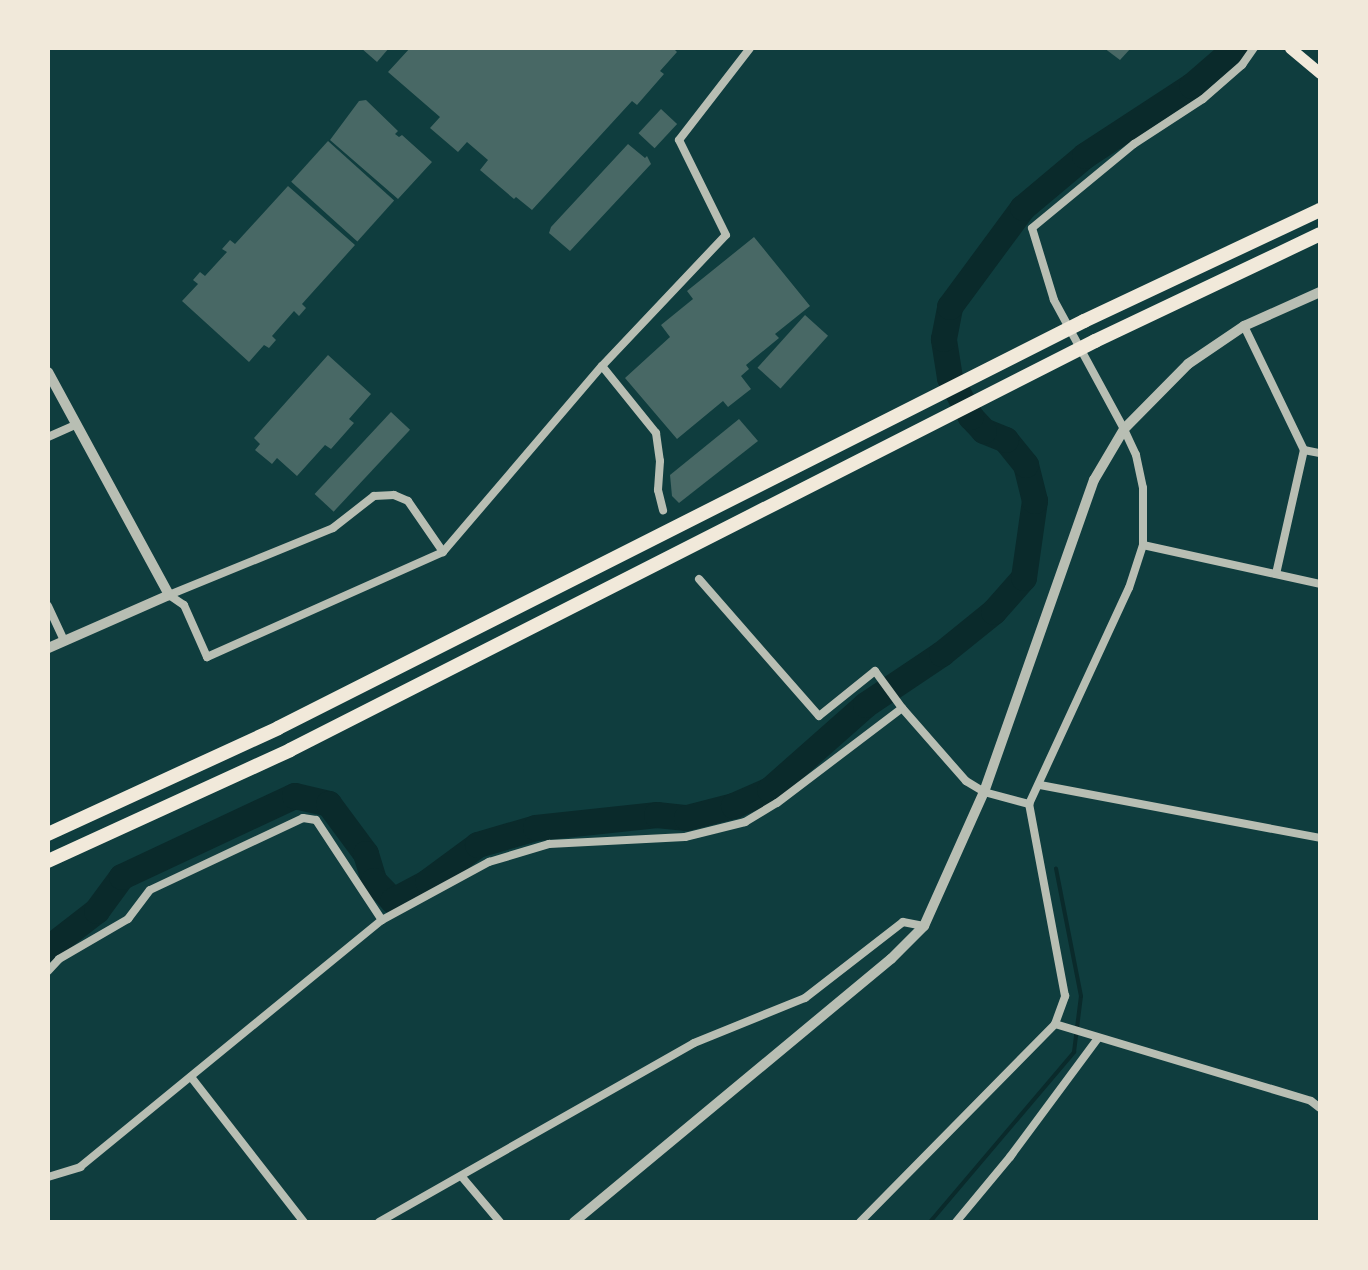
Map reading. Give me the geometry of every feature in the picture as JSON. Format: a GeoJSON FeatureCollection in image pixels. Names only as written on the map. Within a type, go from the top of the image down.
{"type":"FeatureCollection","features":[{"type":"Feature","properties":{"kind":"highway"},"geometry":{"type":"LineString","coordinates":[[48,834],[278,728],[1084,321],[1320,210]]}},
{"type":"Feature","properties":{"kind":"highway"},"geometry":{"type":"LineString","coordinates":[[48,861],[290,750],[1095,341],[1320,234]]}},
{"type":"Feature","properties":{"kind":"main road"},"geometry":{"type":"LineString","coordinates":[[1290,48],[1320,73]]}},
{"type":"Feature","properties":{"kind":"street"},"geometry":{"type":"LineString","coordinates":[[48,372],[169,595],[184,605],[207,657],[443,552],[602,366],[726,235],[679,140],[750,48]]}},
{"type":"Feature","properties":{"kind":"street"},"geometry":{"type":"LineString","coordinates":[[860,1222],[1055,1024],[1065,996],[1029,804],[1129,588],[1143,545],[1143,488],[1136,455],[1124,429],[1054,300],[1032,228],[1134,144],[1203,99],[1242,65],[1254,48]]}},
{"type":"Feature","properties":{"kind":"street"},"geometry":{"type":"LineString","coordinates":[[574,1222],[891,959],[924,926],[984,792],[1094,480],[1124,429],[1188,364],[1244,326],[1320,292]]}},
{"type":"Feature","properties":{"kind":"street"},"geometry":{"type":"LineString","coordinates":[[1244,326],[1304,450],[1276,574]]}},
{"type":"Feature","properties":{"kind":"street"},"geometry":{"type":"LineString","coordinates":[[602,366],[656,433],[660,461],[658,490],[663,510]]}},
{"type":"Feature","properties":{"kind":"street"},"geometry":{"type":"LineString","coordinates":[[48,437],[75,425]]}},
{"type":"Feature","properties":{"kind":"street"},"geometry":{"type":"LineString","coordinates":[[1304,450],[1320,453]]}},
{"type":"Feature","properties":{"kind":"street"},"geometry":{"type":"LineString","coordinates":[[48,648],[333,528],[374,496],[394,495],[408,501],[443,552]]}},
{"type":"Feature","properties":{"kind":"street"},"geometry":{"type":"LineString","coordinates":[[1143,545],[1320,584]]}},
{"type":"Feature","properties":{"kind":"street"},"geometry":{"type":"LineString","coordinates":[[699,579],[819,716],[875,671],[902,708],[966,781],[984,792],[1029,804]]}},
{"type":"Feature","properties":{"kind":"street"},"geometry":{"type":"LineString","coordinates":[[48,606],[64,641]]}},
{"type":"Feature","properties":{"kind":"street"},"geometry":{"type":"LineString","coordinates":[[48,1177],[80,1167],[382,920],[489,862],[549,844],[685,837],[745,822],[777,803],[902,708]]}},
{"type":"Feature","properties":{"kind":"street"},"geometry":{"type":"LineString","coordinates":[[1040,785],[1320,838]]}},
{"type":"Feature","properties":{"kind":"street"},"geometry":{"type":"LineString","coordinates":[[48,971],[59,959],[128,919],[150,890],[303,818],[316,820],[382,920]]}},
{"type":"Feature","properties":{"kind":"street"},"geometry":{"type":"LineString","coordinates":[[379,1222],[694,1043],[805,998],[903,922],[924,926]]}},
{"type":"Feature","properties":{"kind":"street"},"geometry":{"type":"LineString","coordinates":[[1055,1024],[1311,1101],[1320,1108]]}},
{"type":"Feature","properties":{"kind":"street"},"geometry":{"type":"LineString","coordinates":[[956,1222],[1010,1157],[1098,1038]]}},
{"type":"Feature","properties":{"kind":"street"},"geometry":{"type":"LineString","coordinates":[[191,1077],[304,1222]]}},
{"type":"Feature","properties":{"kind":"street"},"geometry":{"type":"LineString","coordinates":[[462,1177],[500,1222]]}},
{"type":"Feature","properties":{"kind":"building"},"geometry":{"type":"Polygon","coordinates":[[[361,48],[389,48],[377,62],[361,48]]]}},
{"type":"Feature","properties":{"kind":"building"},"geometry":{"type":"Polygon","coordinates":[[[410,48],[673,48],[677,52],[660,71],[664,74],[637,105],[632,101],[532,210],[480,170],[488,160],[467,142],[458,152],[430,128],[440,117],[388,72],[410,48]]]}},
{"type":"Feature","properties":{"kind":"building"},"geometry":{"type":"Polygon","coordinates":[[[1104,48],[1131,48],[1120,60],[1104,48]]]}},
{"type":"Feature","properties":{"kind":"building"},"geometry":{"type":"Polygon","coordinates":[[[366,100],[398,131],[395,134],[399,137],[402,135],[432,162],[398,199],[330,140],[359,101],[366,100]]]}},
{"type":"Feature","properties":{"kind":"building"},"geometry":{"type":"Polygon","coordinates":[[[661,109],[677,124],[655,148],[638,133],[661,109]]]}},
{"type":"Feature","properties":{"kind":"building"},"geometry":{"type":"Polygon","coordinates":[[[328,141],[394,201],[357,241],[291,182],[328,141]]]}},
{"type":"Feature","properties":{"kind":"building"},"geometry":{"type":"Polygon","coordinates":[[[628,144],[645,158],[647,156],[651,164],[570,251],[549,233],[551,227],[628,144]]]}},
{"type":"Feature","properties":{"kind":"building"},"geometry":{"type":"Polygon","coordinates":[[[288,186],[355,245],[302,304],[306,308],[299,316],[294,311],[272,336],[276,340],[269,348],[264,345],[249,362],[182,301],[198,284],[193,280],[200,272],[205,276],[227,252],[222,249],[230,240],[235,244],[288,186]]]}},
{"type":"Feature","properties":{"kind":"building"},"geometry":{"type":"Polygon","coordinates":[[[754,237],[810,306],[775,334],[779,338],[746,365],[749,369],[741,376],[751,389],[728,407],[723,401],[677,439],[625,378],[670,337],[661,325],[693,299],[687,291],[754,237]]]}},
{"type":"Feature","properties":{"kind":"building"},"geometry":{"type":"Polygon","coordinates":[[[805,315],[828,336],[781,389],[757,368],[805,315]]]}},
{"type":"Feature","properties":{"kind":"building"},"geometry":{"type":"Polygon","coordinates":[[[328,355],[371,394],[349,419],[354,423],[331,449],[325,445],[297,476],[277,458],[272,464],[255,450],[260,444],[254,438],[328,355]]]}},
{"type":"Feature","properties":{"kind":"building"},"geometry":{"type":"Polygon","coordinates":[[[391,412],[410,430],[334,512],[315,494],[391,412]]]}},
{"type":"Feature","properties":{"kind":"building"},"geometry":{"type":"Polygon","coordinates":[[[739,419],[758,441],[679,503],[672,496],[670,475],[739,419]]]}},
{"type":"Feature","properties":{"kind":"waterway"},"geometry":{"type":"LineString","coordinates":[[48,949],[97,911],[122,877],[295,796],[329,804],[366,854],[374,881],[393,901],[428,882],[478,845],[536,828],[657,815],[687,818],[734,806],[770,790],[866,705],[942,654],[994,612],[1024,578],[1035,501],[1026,465],[1006,440],[984,431],[971,417],[950,378],[944,339],[950,307],[1023,208],[1085,156],[1192,86],[1236,48]]}},
{"type":"Feature","properties":{"kind":"waterway"},"geometry":{"type":"LineString","coordinates":[[930,1222],[1074,1052],[1081,996],[1056,868]]}}]}
